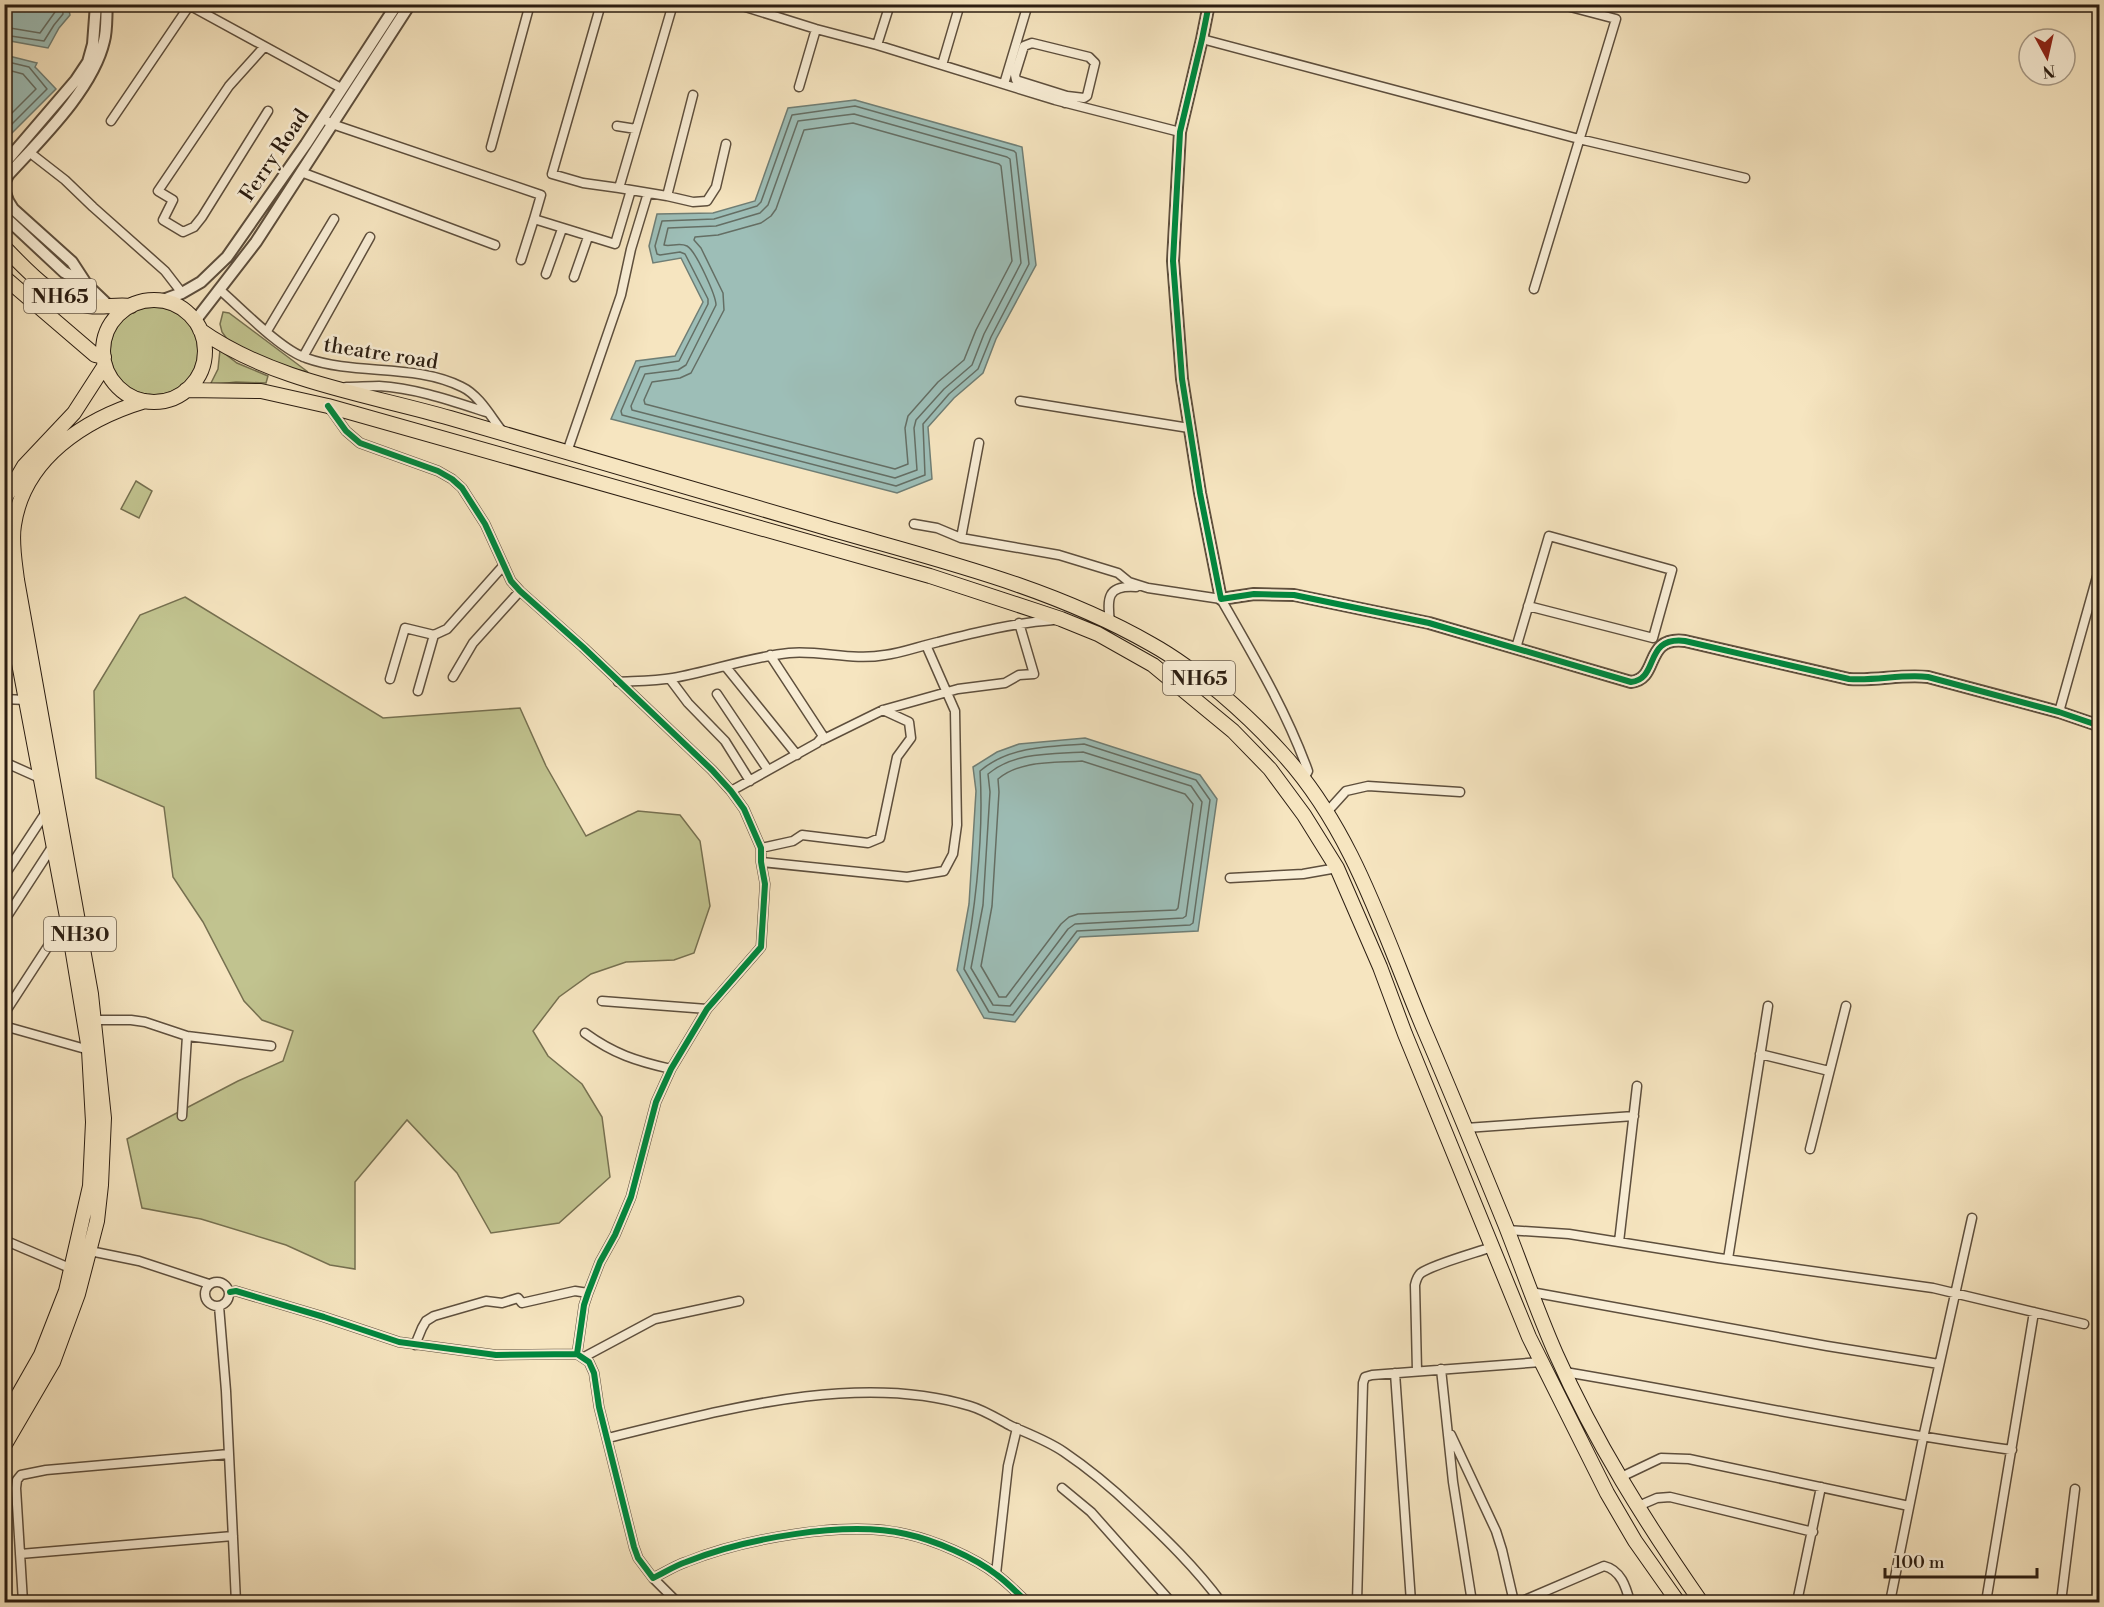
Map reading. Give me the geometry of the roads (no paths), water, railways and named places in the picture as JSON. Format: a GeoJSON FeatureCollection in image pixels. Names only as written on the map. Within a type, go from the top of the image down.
{"type":"FeatureCollection","features":[{"type":"Feature","properties":{"kind":"highway","name":"NH65"},"geometry":{"type":"LineString","coordinates":[[4,247],[38,280],[57,294],[86,306],[131,306]]}},
{"type":"Feature","properties":{"kind":"highway","name":"NH65"},"geometry":{"type":"LineString","coordinates":[[4,277],[104,361]]}},
{"type":"Feature","properties":{"kind":"highway","name":"NH65"},"geometry":{"type":"LineString","coordinates":[[1678,1602],[1635,1541],[1607,1493],[1541,1362],[1405,1034],[1380,967],[1337,868],[1304,815],[1270,769],[1233,731],[1153,665],[1098,634],[1061,619],[930,576],[328,406],[261,392],[186,390],[167,400],[145,401],[131,397],[110,378],[104,361],[105,337],[110,324],[131,306],[146,301],[160,301],[180,308],[222,345],[250,360],[334,387],[625,467],[1018,583],[1110,622],[1157,647],[1212,687],[1247,717],[1284,754],[1327,812],[1356,865],[1565,1372],[1636,1508],[1701,1602]]}},
{"type":"Feature","properties":{"kind":"highway"},"geometry":{"type":"LineString","coordinates":[[186,390],[195,381],[205,356],[204,342],[197,325]]}},
{"type":"Feature","properties":{"kind":"highway"},"geometry":{"type":"LineString","coordinates":[[4,501],[24,466],[74,413],[104,361]]}},
{"type":"Feature","properties":{"kind":"highway","name":"NH30"},"geometry":{"type":"LineString","coordinates":[[4,1420],[41,1355],[56,1319],[72,1269],[90,1186],[93,1122],[98,1102],[48,808],[26,700],[15,582],[14,527],[24,494],[34,473],[50,455],[79,430],[126,407],[145,401]]}},
{"type":"Feature","properties":{"kind":"highway","name":"NH30"},"geometry":{"type":"LineString","coordinates":[[4,1446],[53,1362],[78,1294],[90,1251],[97,1221],[101,1185],[94,1020],[40,702],[15,582]]}},
{"type":"Feature","properties":{"kind":"street"},"geometry":{"type":"LineString","coordinates":[[4,164],[76,80],[88,62],[93,44],[96,4]]}},
{"type":"Feature","properties":{"kind":"street"},"geometry":{"type":"LineString","coordinates":[[4,183],[8,175],[86,84],[105,39],[106,4]]}},
{"type":"Feature","properties":{"kind":"street","name":"Ferry Road"},"geometry":{"type":"LineString","coordinates":[[197,325],[256,242],[300,172],[327,121],[341,88],[397,4]]}},
{"type":"Feature","properties":{"kind":"street","name":"Ferry Road"},"geometry":{"type":"LineString","coordinates":[[160,301],[182,293],[214,272],[245,234],[410,4]]}},
{"type":"Feature","properties":{"kind":"street"},"geometry":{"type":"LineString","coordinates":[[491,147],[530,4]]}},
{"type":"Feature","properties":{"kind":"street"},"geometry":{"type":"LineString","coordinates":[[601,4],[552,174],[583,183],[693,202],[707,201],[716,187],[726,144]]}},
{"type":"Feature","properties":{"kind":"street"},"geometry":{"type":"LineString","coordinates":[[619,188],[673,4]]}},
{"type":"Feature","properties":{"kind":"street"},"geometry":{"type":"LineString","coordinates":[[736,4],[1004,84],[1018,85],[1180,132]]}},
{"type":"Feature","properties":{"kind":"street"},"geometry":{"type":"LineString","coordinates":[[877,45],[890,4]]}},
{"type":"Feature","properties":{"kind":"street"},"geometry":{"type":"LineString","coordinates":[[942,65],[960,4]]}},
{"type":"Feature","properties":{"kind":"street"},"geometry":{"type":"LineString","coordinates":[[1018,85],[1013,68],[1028,4]]}},
{"type":"Feature","properties":{"kind":"street"},"geometry":{"type":"LineString","coordinates":[[1209,4],[1180,132],[1173,261],[1182,379],[1200,493],[1221,599],[1266,678],[1300,747],[1308,771],[1304,779]]}},
{"type":"Feature","properties":{"kind":"street"},"geometry":{"type":"LineString","coordinates":[[1534,289],[1616,19],[1559,4]]}},
{"type":"Feature","properties":{"kind":"street"},"geometry":{"type":"LineString","coordinates":[[111,121],[188,5],[341,88]]}},
{"type":"Feature","properties":{"kind":"street"},"geometry":{"type":"LineString","coordinates":[[799,87],[816,29]]}},
{"type":"Feature","properties":{"kind":"street"},"geometry":{"type":"LineString","coordinates":[[1202,39],[1579,139],[1744,178]]}},
{"type":"Feature","properties":{"kind":"street"},"geometry":{"type":"LineString","coordinates":[[1004,84],[1027,44],[1032,43],[1092,59],[1095,63],[1087,96],[1066,99]]}},
{"type":"Feature","properties":{"kind":"street"},"geometry":{"type":"LineString","coordinates":[[264,47],[229,86],[158,190],[173,200],[163,220],[183,231],[194,227],[202,218],[268,111]]}},
{"type":"Feature","properties":{"kind":"street"},"geometry":{"type":"LineString","coordinates":[[667,196],[693,95]]}},
{"type":"Feature","properties":{"kind":"street"},"geometry":{"type":"LineString","coordinates":[[327,121],[542,195],[521,261]]}},
{"type":"Feature","properties":{"kind":"street"},"geometry":{"type":"LineString","coordinates":[[617,126],[636,129]]}},
{"type":"Feature","properties":{"kind":"street"},"geometry":{"type":"LineString","coordinates":[[29,152],[65,180],[165,271],[182,293]]}},
{"type":"Feature","properties":{"kind":"street"},"geometry":{"type":"LineString","coordinates":[[300,172],[495,245]]}},
{"type":"Feature","properties":{"kind":"street"},"geometry":{"type":"LineString","coordinates":[[4,190],[13,208],[72,262],[87,285],[109,306]]}},
{"type":"Feature","properties":{"kind":"street"},"geometry":{"type":"LineString","coordinates":[[534,219],[615,244],[632,190]]}},
{"type":"Feature","properties":{"kind":"street"},"geometry":{"type":"LineString","coordinates":[[567,452],[621,295],[631,249],[648,193]]}},
{"type":"Feature","properties":{"kind":"street"},"geometry":{"type":"LineString","coordinates":[[4,216],[64,272],[87,285]]}},
{"type":"Feature","properties":{"kind":"street"},"geometry":{"type":"LineString","coordinates":[[267,331],[334,219]]}},
{"type":"Feature","properties":{"kind":"street"},"geometry":{"type":"LineString","coordinates":[[546,274],[562,229]]}},
{"type":"Feature","properties":{"kind":"street"},"geometry":{"type":"LineString","coordinates":[[245,234],[256,242]]}},
{"type":"Feature","properties":{"kind":"street"},"geometry":{"type":"LineString","coordinates":[[303,357],[370,237]]}},
{"type":"Feature","properties":{"kind":"street"},"geometry":{"type":"LineString","coordinates":[[574,277],[588,237]]}},
{"type":"Feature","properties":{"kind":"street","name":"theatre road"},"geometry":{"type":"LineString","coordinates":[[220,290],[284,346],[303,357],[338,367],[387,370],[436,379],[464,388],[504,433]]}},
{"type":"Feature","properties":{"kind":"street"},"geometry":{"type":"LineString","coordinates":[[334,387],[380,386],[448,400],[487,412]]}},
{"type":"Feature","properties":{"kind":"street"},"geometry":{"type":"LineString","coordinates":[[1020,401],[1189,428]]}},
{"type":"Feature","properties":{"kind":"street"},"geometry":{"type":"LineString","coordinates":[[328,406],[346,431],[360,443],[452,478],[471,499],[511,580],[520,591],[583,647],[712,770],[744,809],[761,848],[765,884],[762,947],[706,1009],[671,1069],[656,1102],[631,1197],[615,1235],[600,1262],[584,1305],[581,1355]]}},
{"type":"Feature","properties":{"kind":"street"},"geometry":{"type":"LineString","coordinates":[[961,538],[979,443]]}},
{"type":"Feature","properties":{"kind":"street"},"geometry":{"type":"LineString","coordinates":[[4,501],[24,494]]}},
{"type":"Feature","properties":{"kind":"street"},"geometry":{"type":"LineString","coordinates":[[914,524],[937,528],[961,538],[1059,555],[1118,573],[1129,582],[1148,588]]}},
{"type":"Feature","properties":{"kind":"street"},"geometry":{"type":"LineString","coordinates":[[1516,648],[1528,606],[1549,536],[1672,570],[1653,638],[1528,606]]}},
{"type":"Feature","properties":{"kind":"street"},"geometry":{"type":"LineString","coordinates":[[390,679],[405,628],[439,635],[504,565]]}},
{"type":"Feature","properties":{"kind":"street"},"geometry":{"type":"LineString","coordinates":[[2060,712],[2100,566]]}},
{"type":"Feature","properties":{"kind":"street"},"geometry":{"type":"LineString","coordinates":[[1110,622],[1108,604],[1110,595],[1116,589],[1129,586],[1221,599],[1254,594],[1294,595],[1429,623],[1631,682],[1645,675],[1660,646],[1667,641],[1685,641],[1849,679],[1863,680],[1913,675],[1928,677],[2060,712],[2100,726]]}},
{"type":"Feature","properties":{"kind":"street"},"geometry":{"type":"LineString","coordinates":[[453,677],[473,643],[520,591]]}},
{"type":"Feature","properties":{"kind":"street"},"geometry":{"type":"LineString","coordinates":[[618,682],[670,679],[770,655],[807,652],[857,657],[885,656],[1019,623],[1061,619]]}},
{"type":"Feature","properties":{"kind":"street"},"geometry":{"type":"LineString","coordinates":[[731,791],[822,740],[883,710],[958,689],[1005,683],[1019,675],[1034,674],[1019,623]]}},
{"type":"Feature","properties":{"kind":"street"},"geometry":{"type":"LineString","coordinates":[[418,691],[434,635]]}},
{"type":"Feature","properties":{"kind":"street"},"geometry":{"type":"LineString","coordinates":[[761,862],[907,877],[944,872],[953,854],[957,825],[955,711],[926,645]]}},
{"type":"Feature","properties":{"kind":"street"},"geometry":{"type":"LineString","coordinates":[[770,655],[821,731],[822,740]]}},
{"type":"Feature","properties":{"kind":"street"},"geometry":{"type":"LineString","coordinates":[[726,667],[797,754]]}},
{"type":"Feature","properties":{"kind":"street"},"geometry":{"type":"LineString","coordinates":[[670,679],[688,703],[725,741],[750,781]]}},
{"type":"Feature","properties":{"kind":"street"},"geometry":{"type":"LineString","coordinates":[[717,694],[768,770]]}},
{"type":"Feature","properties":{"kind":"street"},"geometry":{"type":"LineString","coordinates":[[4,699],[26,700]]}},
{"type":"Feature","properties":{"kind":"street"},"geometry":{"type":"LineString","coordinates":[[761,848],[793,841],[802,835],[868,843],[880,838],[897,757],[911,738],[909,722],[883,710]]}},
{"type":"Feature","properties":{"kind":"street"},"geometry":{"type":"LineString","coordinates":[[4,762],[42,779]]}},
{"type":"Feature","properties":{"kind":"street"},"geometry":{"type":"LineString","coordinates":[[1327,812],[1346,791],[1362,787],[1460,792]]}},
{"type":"Feature","properties":{"kind":"street"},"geometry":{"type":"LineString","coordinates":[[4,876],[48,808]]}},
{"type":"Feature","properties":{"kind":"street"},"geometry":{"type":"LineString","coordinates":[[4,921],[54,843]]}},
{"type":"Feature","properties":{"kind":"street"},"geometry":{"type":"LineString","coordinates":[[1230,878],[1303,874],[1337,868]]}},
{"type":"Feature","properties":{"kind":"street"},"geometry":{"type":"LineString","coordinates":[[4,1014],[67,917]]}},
{"type":"Feature","properties":{"kind":"street"},"geometry":{"type":"LineString","coordinates":[[602,1001],[706,1009]]}},
{"type":"Feature","properties":{"kind":"street"},"geometry":{"type":"LineString","coordinates":[[1728,1259],[1767,1006]]}},
{"type":"Feature","properties":{"kind":"street"},"geometry":{"type":"LineString","coordinates":[[1810,1149],[1846,1006]]}},
{"type":"Feature","properties":{"kind":"street"},"geometry":{"type":"LineString","coordinates":[[94,1020],[145,1022],[187,1036],[271,1046]]}},
{"type":"Feature","properties":{"kind":"street"},"geometry":{"type":"LineString","coordinates":[[4,1026],[89,1050]]}},
{"type":"Feature","properties":{"kind":"street"},"geometry":{"type":"LineString","coordinates":[[585,1033],[605,1048],[637,1061],[671,1069]]}},
{"type":"Feature","properties":{"kind":"street"},"geometry":{"type":"LineString","coordinates":[[182,1116],[187,1036]]}},
{"type":"Feature","properties":{"kind":"street"},"geometry":{"type":"LineString","coordinates":[[1760,1054],[1829,1071]]}},
{"type":"Feature","properties":{"kind":"street"},"geometry":{"type":"LineString","coordinates":[[1619,1242],[1638,1086]]}},
{"type":"Feature","properties":{"kind":"street"},"geometry":{"type":"LineString","coordinates":[[1466,1128],[1634,1116]]}},
{"type":"Feature","properties":{"kind":"street"},"geometry":{"type":"LineString","coordinates":[[1890,1602],[1923,1438],[1972,1218]]}},
{"type":"Feature","properties":{"kind":"street"},"geometry":{"type":"LineString","coordinates":[[1507,1230],[1569,1234],[1934,1288],[2084,1324]]}},
{"type":"Feature","properties":{"kind":"street"},"geometry":{"type":"LineString","coordinates":[[4,1240],[72,1269]]}},
{"type":"Feature","properties":{"kind":"street"},"geometry":{"type":"LineString","coordinates":[[1417,1371],[1415,1285],[1417,1278],[1421,1273],[1492,1247]]}},
{"type":"Feature","properties":{"kind":"street"},"geometry":{"type":"LineString","coordinates":[[90,1251],[139,1262],[209,1284],[222,1282],[230,1292]]}},
{"type":"Feature","properties":{"kind":"street"},"geometry":{"type":"LineString","coordinates":[[209,1284],[205,1292],[206,1300],[213,1306],[219,1306],[228,1300],[230,1292]]}},
{"type":"Feature","properties":{"kind":"street"},"geometry":{"type":"LineString","coordinates":[[230,1292],[236,1291],[274,1302],[399,1342],[496,1356],[581,1355],[655,1319],[739,1301]]}},
{"type":"Feature","properties":{"kind":"street"},"geometry":{"type":"LineString","coordinates":[[415,1345],[422,1328],[434,1316],[486,1301],[502,1303],[518,1298],[522,1303],[575,1291],[588,1293]]}},
{"type":"Feature","properties":{"kind":"street"},"geometry":{"type":"LineString","coordinates":[[1531,1292],[1815,1344],[1939,1364]]}},
{"type":"Feature","properties":{"kind":"street"},"geometry":{"type":"LineString","coordinates":[[219,1306],[226,1391],[236,1602]]}},
{"type":"Feature","properties":{"kind":"street"},"geometry":{"type":"LineString","coordinates":[[1986,1602],[2034,1312]]}},
{"type":"Feature","properties":{"kind":"street"},"geometry":{"type":"LineString","coordinates":[[581,1355],[589,1362],[594,1373],[600,1407],[638,1558],[653,1578],[677,1602]]}},
{"type":"Feature","properties":{"kind":"street"},"geometry":{"type":"LineString","coordinates":[[1357,1602],[1365,1377],[1541,1362]]}},
{"type":"Feature","properties":{"kind":"street"},"geometry":{"type":"LineString","coordinates":[[1441,1369],[1453,1482],[1472,1602]]}},
{"type":"Feature","properties":{"kind":"street"},"geometry":{"type":"LineString","coordinates":[[1565,1372],[1923,1438],[2012,1450]]}},
{"type":"Feature","properties":{"kind":"street"},"geometry":{"type":"LineString","coordinates":[[1395,1373],[1412,1602]]}},
{"type":"Feature","properties":{"kind":"street"},"geometry":{"type":"LineString","coordinates":[[608,1438],[741,1406],[829,1394],[892,1394],[937,1398],[972,1406],[1063,1451],[1111,1487],[1162,1536],[1211,1588],[1221,1602]]}},
{"type":"Feature","properties":{"kind":"street"},"geometry":{"type":"LineString","coordinates":[[996,1574],[1008,1466],[1017,1428]]}},
{"type":"Feature","properties":{"kind":"street"},"geometry":{"type":"LineString","coordinates":[[1447,1428],[1496,1532],[1514,1602]]}},
{"type":"Feature","properties":{"kind":"street"},"geometry":{"type":"LineString","coordinates":[[23,1602],[16,1488],[17,1480],[21,1475],[46,1470],[229,1454]]}},
{"type":"Feature","properties":{"kind":"street"},"geometry":{"type":"LineString","coordinates":[[1619,1478],[1653,1461],[1673,1458],[1689,1459],[1909,1506]]}},
{"type":"Feature","properties":{"kind":"street"},"geometry":{"type":"LineString","coordinates":[[1797,1602],[1821,1487]]}},
{"type":"Feature","properties":{"kind":"street"},"geometry":{"type":"LineString","coordinates":[[1062,1488],[1091,1512],[1171,1602]]}},
{"type":"Feature","properties":{"kind":"street"},"geometry":{"type":"LineString","coordinates":[[2061,1602],[2075,1489]]}},
{"type":"Feature","properties":{"kind":"street"},"geometry":{"type":"LineString","coordinates":[[1636,1508],[1657,1498],[1670,1497],[1813,1532]]}},
{"type":"Feature","properties":{"kind":"street"},"geometry":{"type":"LineString","coordinates":[[653,1578],[685,1562],[730,1548],[812,1531],[862,1530],[905,1534],[947,1547],[996,1574],[1027,1602]]}},
{"type":"Feature","properties":{"kind":"street"},"geometry":{"type":"LineString","coordinates":[[20,1554],[233,1536]]}},
{"type":"Feature","properties":{"kind":"street"},"geometry":{"type":"LineString","coordinates":[[1520,1602],[1604,1566],[1616,1571],[1626,1588],[1630,1602]]}},
{"type":"Feature","properties":{"kind":"water"},"geometry":{"type":"Polygon","coordinates":[[[4,5],[68,5],[70,15],[59,28],[48,48],[5,40],[4,5]]]}},
{"type":"Feature","properties":{"kind":"water"},"geometry":{"type":"Polygon","coordinates":[[[5,55],[37,63],[35,67],[56,89],[5,140],[5,55]]]}},
{"type":"Feature","properties":{"kind":"water"},"geometry":{"type":"Polygon","coordinates":[[[855,100],[1022,147],[1036,265],[996,339],[983,373],[954,398],[928,427],[932,479],[897,493],[611,419],[636,361],[675,356],[703,302],[681,258],[653,263],[649,246],[657,214],[713,213],[755,201],[788,108],[855,100]]]}},
{"type":"Feature","properties":{"kind":"water"},"geometry":{"type":"Polygon","coordinates":[[[1085,738],[1200,775],[1217,799],[1198,931],[1080,937],[1015,1022],[984,1018],[957,970],[969,904],[976,791],[973,767],[997,752],[1019,744],[1085,738]]]}}]}
